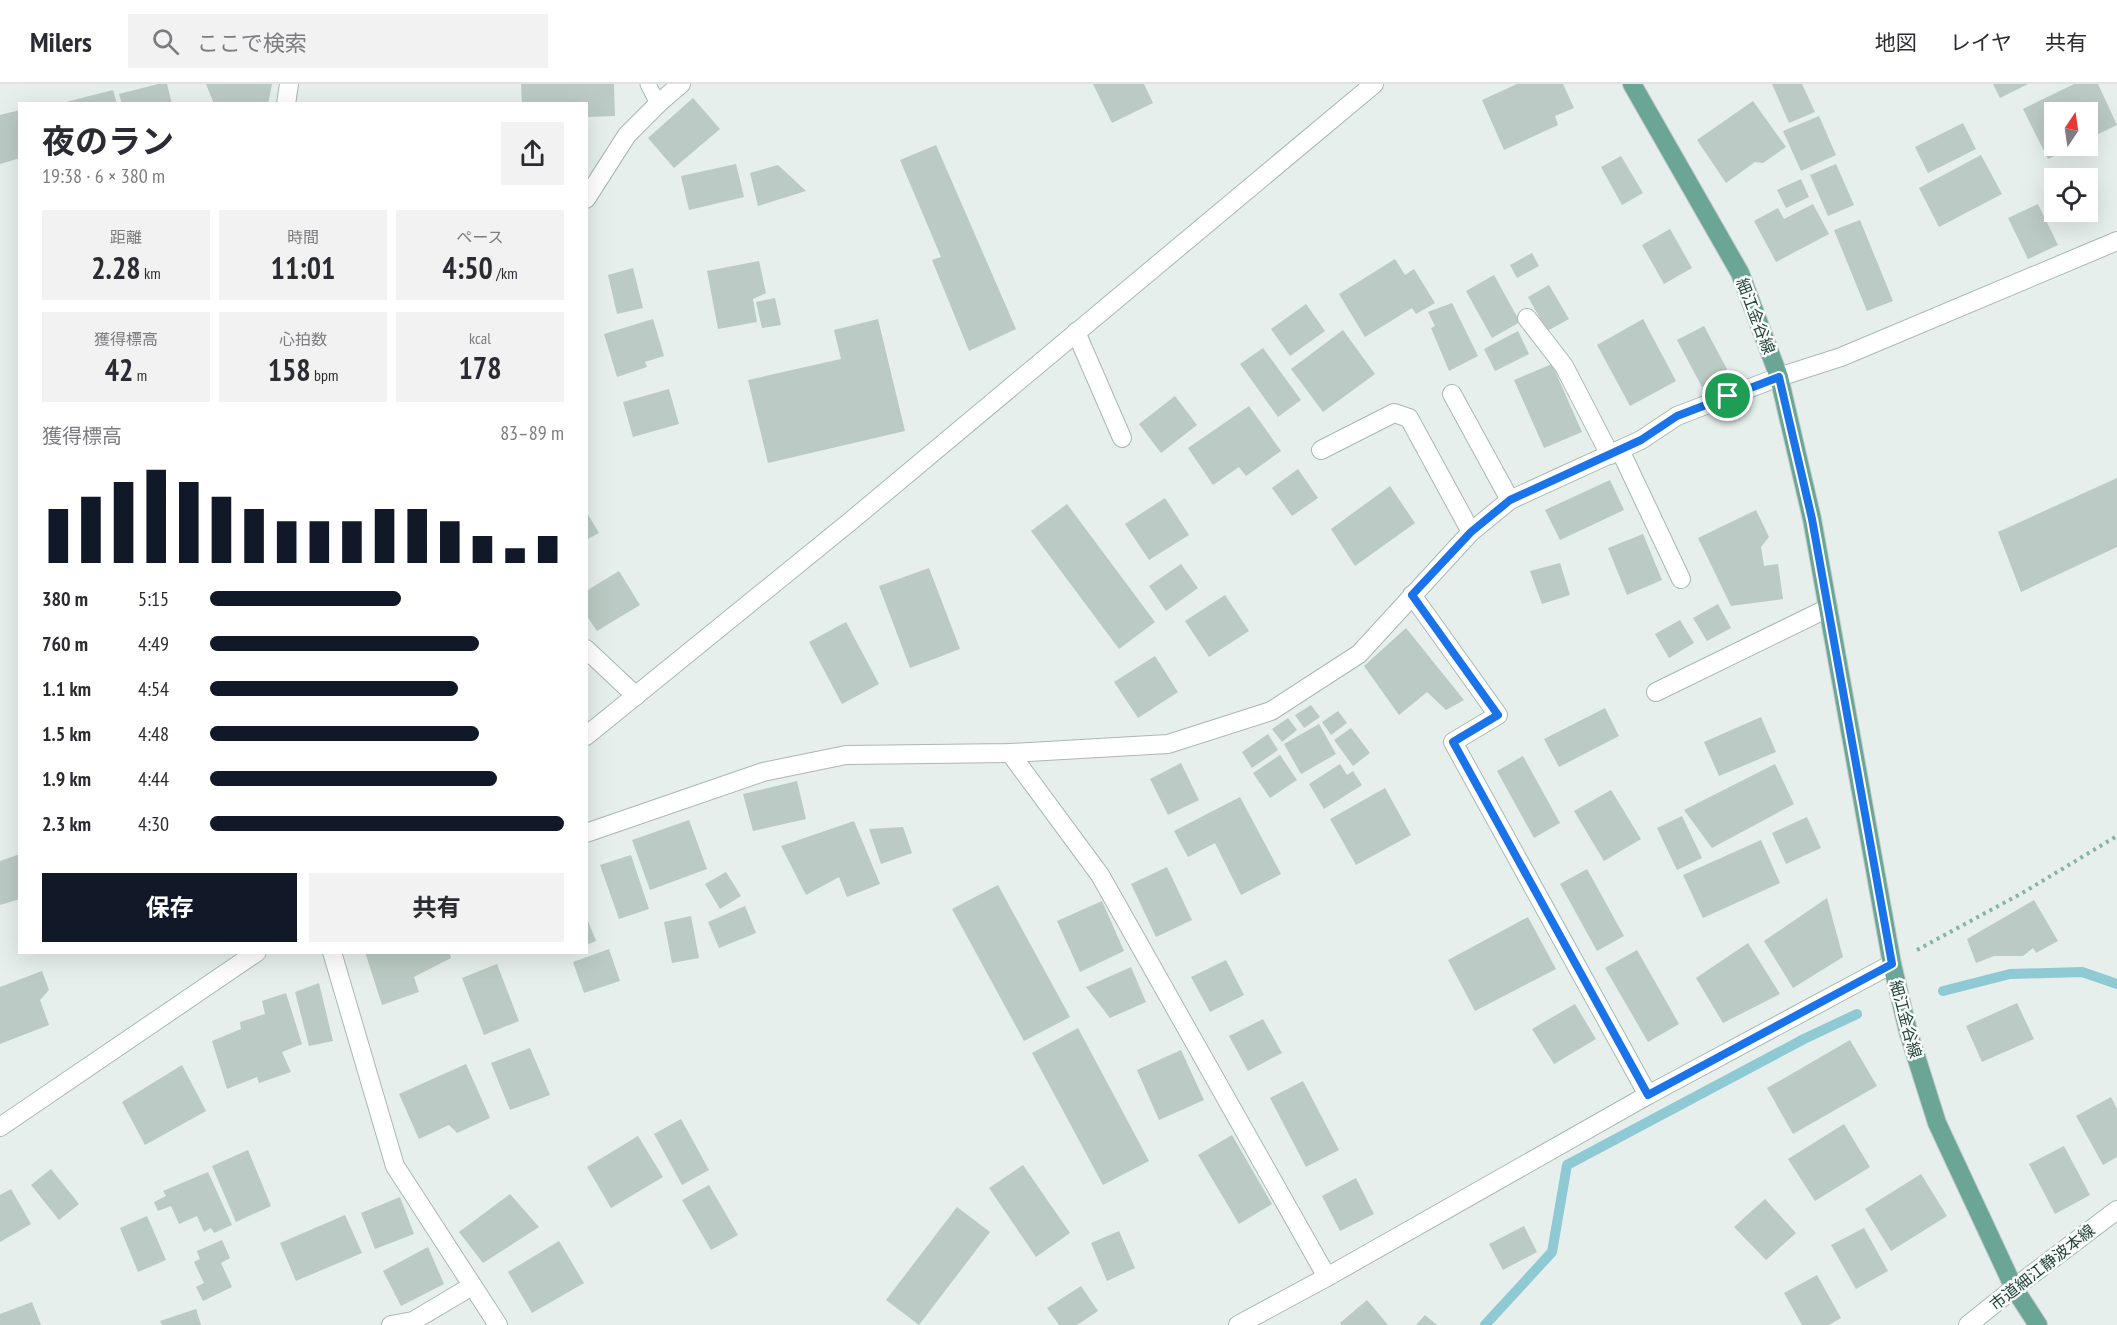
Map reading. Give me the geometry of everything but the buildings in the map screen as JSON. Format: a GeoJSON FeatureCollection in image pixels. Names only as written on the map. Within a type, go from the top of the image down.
{"type":"FeatureCollection","features":[{"type":"Feature","properties":{"kind":"main road","name":"細江金谷線"},"geometry":{"type":"LineString","coordinates":[[1632,84],[1740,273],[1779,377],[1812,519],[1892,964],[1908,1031],[1937,1124],[2014,1288],[2038,1325]]}},
{"type":"Feature","properties":{"kind":"street"},"geometry":{"type":"LineString","coordinates":[[286,102],[289,84]]}},
{"type":"Feature","properties":{"kind":"street"},"geometry":{"type":"LineString","coordinates":[[588,196],[627,135],[681,84]]}},
{"type":"Feature","properties":{"kind":"street"},"geometry":{"type":"LineString","coordinates":[[588,734],[852,520],[1374,84]]}},
{"type":"Feature","properties":{"kind":"street"},"geometry":{"type":"LineString","coordinates":[[588,832],[763,772],[846,754],[1010,753],[1168,744],[1271,711],[1359,654],[1471,532],[1510,500],[1641,440],[1677,416],[1779,377],[1841,357],[2117,241]]}},
{"type":"Feature","properties":{"kind":"street"},"geometry":{"type":"LineString","coordinates":[[1527,318],[1564,366],[1615,452],[1681,579]]}},
{"type":"Feature","properties":{"kind":"street"},"geometry":{"type":"LineString","coordinates":[[1076,332],[1122,438]]}},
{"type":"Feature","properties":{"kind":"street"},"geometry":{"type":"LineString","coordinates":[[1452,394],[1510,500]]}},
{"type":"Feature","properties":{"kind":"street"},"geometry":{"type":"LineString","coordinates":[[1321,450],[1394,413],[1409,418],[1471,532]]}},
{"type":"Feature","properties":{"kind":"street"},"geometry":{"type":"LineString","coordinates":[[1412,595],[1498,715],[1453,742],[1648,1095]]}},
{"type":"Feature","properties":{"kind":"street"},"geometry":{"type":"LineString","coordinates":[[1656,692],[1828,608]]}},
{"type":"Feature","properties":{"kind":"street"},"geometry":{"type":"LineString","coordinates":[[588,651],[636,696]]}},
{"type":"Feature","properties":{"kind":"street"},"geometry":{"type":"LineString","coordinates":[[1010,753],[1100,875],[1327,1277]]}},
{"type":"Feature","properties":{"kind":"street"},"geometry":{"type":"LineString","coordinates":[[0,1127],[254,954]]}},
{"type":"Feature","properties":{"kind":"street"},"geometry":{"type":"LineString","coordinates":[[333,954],[394,1166],[498,1325]]}},
{"type":"Feature","properties":{"kind":"street"},"geometry":{"type":"LineString","coordinates":[[1238,1325],[1648,1095],[1892,964]]}},
{"type":"Feature","properties":{"kind":"street","name":"市道細江静波本線"},"geometry":{"type":"LineString","coordinates":[[1968,1325],[2117,1210]]}},
{"type":"Feature","properties":{"kind":"street"},"geometry":{"type":"LineString","coordinates":[[391,1325],[413,1321],[472,1286]]}},
{"type":"Feature","properties":{"kind":"lane"},"geometry":{"type":"LineString","coordinates":[[648,84],[658,104]]}},
{"type":"Feature","properties":{"kind":"path"},"geometry":{"type":"LineString","coordinates":[[1892,964],[2024,892],[2117,836]]}},
{"type":"Feature","properties":{"kind":"waterway"},"geometry":{"type":"LineString","coordinates":[[1943,991],[2010,974],[2082,972],[2117,984]]}},
{"type":"Feature","properties":{"kind":"waterway"},"geometry":{"type":"LineString","coordinates":[[1485,1325],[1552,1252],[1567,1165],[1804,1039],[1857,1014]]}},
{"type":"Feature","properties":{"kind":"route"},"geometry":{"type":"LineString","coordinates":[[1779,377],[1812,519],[1892,964],[1648,1095],[1453,742],[1498,715],[1412,595],[1471,532],[1510,500],[1641,440],[1677,416],[1728,396],[1779,377]]}}]}
